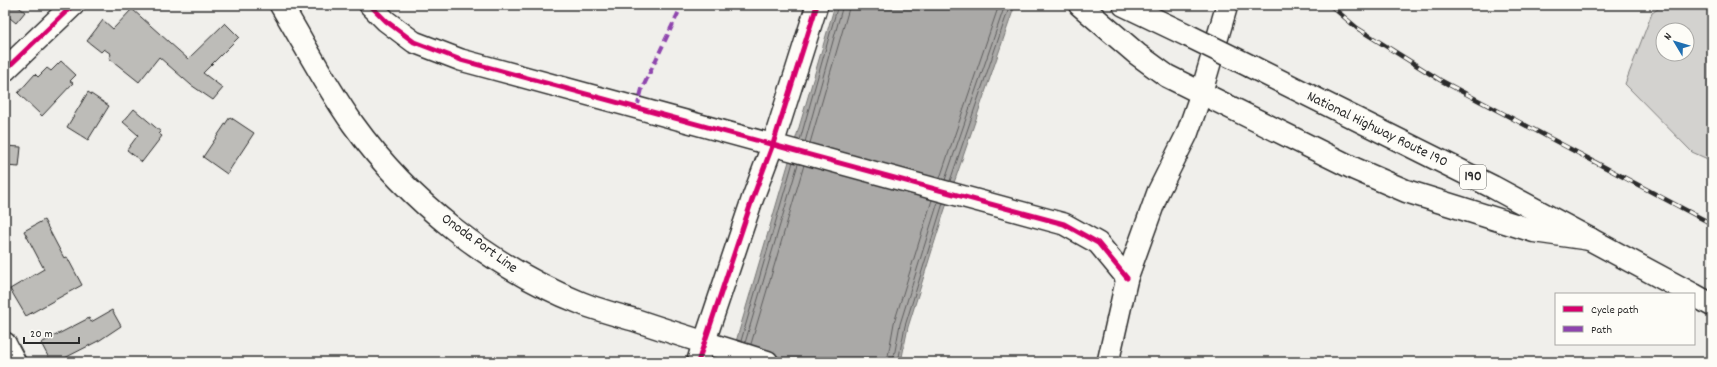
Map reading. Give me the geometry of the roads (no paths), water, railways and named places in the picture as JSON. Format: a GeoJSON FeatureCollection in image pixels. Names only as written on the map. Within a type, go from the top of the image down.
{"type":"FeatureCollection","features":[{"type":"Feature","properties":{"kind":"main road"},"geometry":{"type":"LineString","coordinates":[[5,70],[73,5]]}},
{"type":"Feature","properties":{"kind":"main road","name":"Onoda Port Line"},"geometry":{"type":"LineString","coordinates":[[281,5],[327,85],[354,124],[382,160],[416,196],[452,227],[493,257],[522,274],[580,303],[708,351],[767,362]]}},
{"type":"Feature","properties":{"kind":"main road"},"geometry":{"type":"LineString","coordinates":[[1080,5],[1137,54],[1161,72],[1201,94],[1355,169],[1406,191],[1534,231],[1590,239]]}},
{"type":"Feature","properties":{"kind":"main road","name":"National Highway Route 190"},"geometry":{"type":"LineString","coordinates":[[1124,5],[1493,187],[1689,293]]}},
{"type":"Feature","properties":{"kind":"main road","name":"National Highway Route 190"},"geometry":{"type":"LineString","coordinates":[[1695,296],[1712,305]]}},
{"type":"Feature","properties":{"kind":"street"},"geometry":{"type":"LineString","coordinates":[[370,5],[386,21],[414,42],[461,60],[1064,224],[1098,243],[1127,278]]}},
{"type":"Feature","properties":{"kind":"street"},"geometry":{"type":"LineString","coordinates":[[708,351],[752,200],[781,147],[817,5]]}},
{"type":"Feature","properties":{"kind":"street"},"geometry":{"type":"LineString","coordinates":[[1108,362],[1127,278],[1158,192],[1187,134],[1201,94],[1227,5]]}},
{"type":"Feature","properties":{"kind":"street"},"geometry":{"type":"LineString","coordinates":[[5,343],[15,362]]}},
{"type":"Feature","properties":{"kind":"water"},"geometry":{"type":"Polygon","coordinates":[[[835,5],[1015,5],[944,212],[908,327],[901,362],[730,362],[835,5]]]}},
{"type":"Feature","properties":{"kind":"railway"},"geometry":{"type":"LineString","coordinates":[[1330,5],[1357,28],[1440,80],[1712,224]]}}]}
